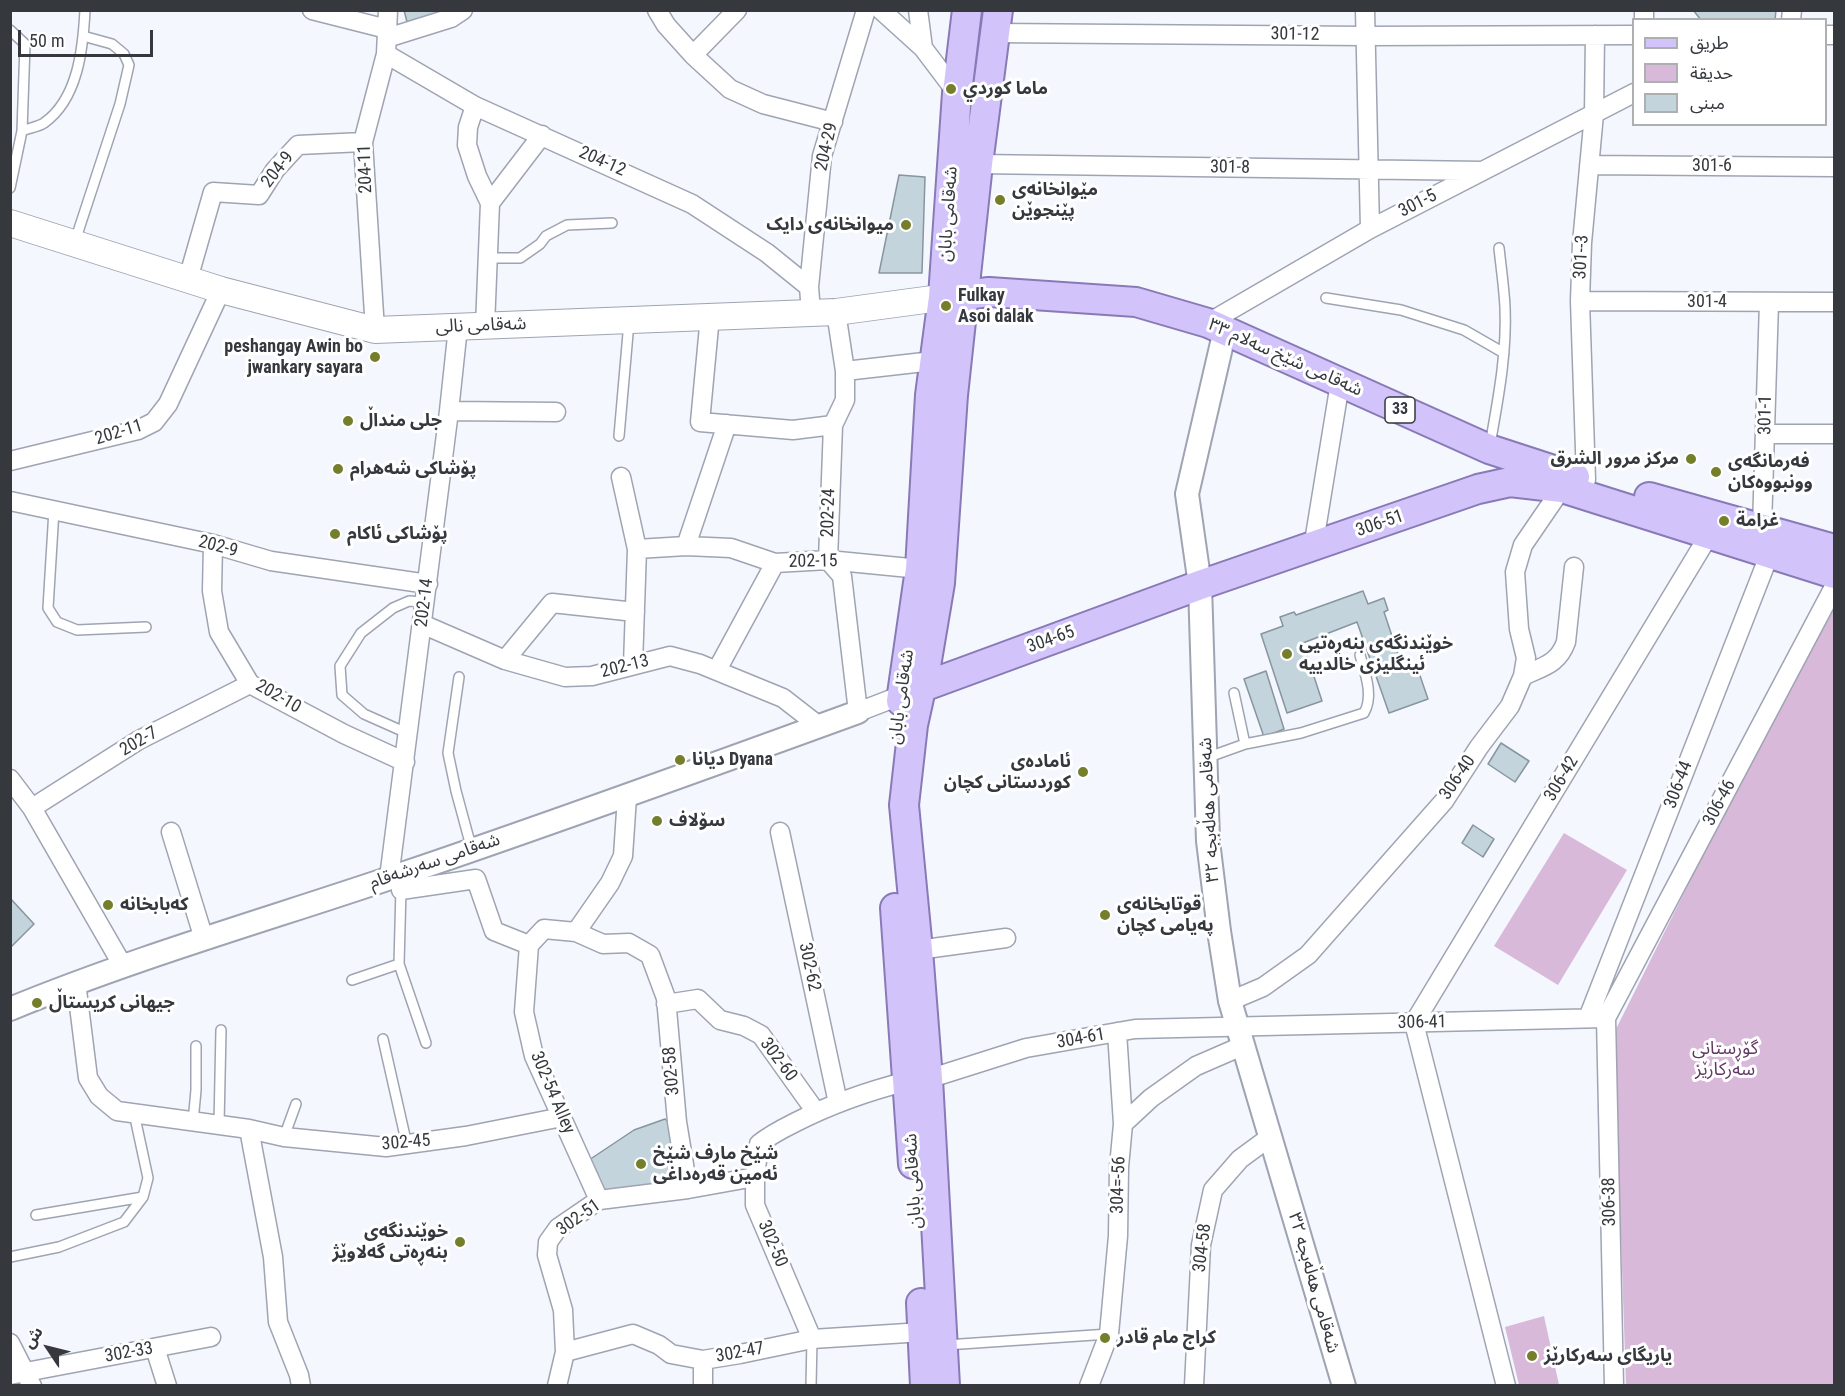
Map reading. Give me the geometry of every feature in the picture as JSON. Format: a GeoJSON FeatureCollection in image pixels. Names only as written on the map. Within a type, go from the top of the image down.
{"type":"FeatureCollection","features":[{"type":"Feature","properties":{"kind":"main road","name":"شەقامی بابان"},"geometry":{"type":"LineString","coordinates":[[945,1386],[927,1362],[918,1080],[887,806],[912,691],[933,361],[954,296],[957,93],[967,10]]}},
{"type":"Feature","properties":{"kind":"main road"},"geometry":{"type":"LineString","coordinates":[[918,1080],[918,950],[904,805],[913,725],[912,691],[940,583],[953,395],[954,296],[978,164],[997,22]]}},
{"type":"Feature","properties":{"kind":"main road","name":"شەقامی نالی"},"geometry":{"type":"LineString","coordinates":[[10,223],[220,290],[375,330],[823,312],[954,296]]}},
{"type":"Feature","properties":{"kind":"main road","name":"شەقامی شێخ سەلام ٣٣"},"geometry":{"type":"LineString","coordinates":[[954,296],[989,292],[1136,302],[1216,327],[1461,437],[1574,484],[1766,540],[1834,574]]}},
{"type":"Feature","properties":{"kind":"main road"},"geometry":{"type":"LineString","coordinates":[[1461,437],[1472,460],[1473,478],[1465,494]]}},
{"type":"Feature","properties":{"kind":"main road","name":"306-51"},"geometry":{"type":"LineString","coordinates":[[1200,585],[1491,485],[1510,482],[1574,484]]}},
{"type":"Feature","properties":{"kind":"main road","name":"شەقامی شێخ سەلام ٣٣"},"geometry":{"type":"LineString","coordinates":[[1661,510],[1709,535],[1834,549]]}},
{"type":"Feature","properties":{"kind":"main road","name":"304-65"},"geometry":{"type":"LineString","coordinates":[[912,691],[1200,585]]}},
{"type":"Feature","properties":{"kind":"street"},"geometry":{"type":"LineString","coordinates":[[312,10],[387,33],[452,18],[463,10]]}},
{"type":"Feature","properties":{"kind":"street"},"geometry":{"type":"LineString","coordinates":[[657,10],[666,25],[693,55],[730,89],[763,104],[833,122]]}},
{"type":"Feature","properties":{"kind":"street"},"geometry":{"type":"LineString","coordinates":[[693,55],[737,10]]}},
{"type":"Feature","properties":{"kind":"street","name":"204-29"},"geometry":{"type":"LineString","coordinates":[[823,312],[809,287],[822,156],[866,10]]}},
{"type":"Feature","properties":{"kind":"street"},"geometry":{"type":"LineString","coordinates":[[881,10],[923,48],[957,93]]}},
{"type":"Feature","properties":{"kind":"street"},"geometry":{"type":"LineString","coordinates":[[918,10],[923,48]]}},
{"type":"Feature","properties":{"kind":"street"},"geometry":{"type":"LineString","coordinates":[[1365,10],[1370,229]]}},
{"type":"Feature","properties":{"kind":"street","name":"301-12"},"geometry":{"type":"LineString","coordinates":[[997,22],[1365,36],[1632,35]]}},
{"type":"Feature","properties":{"kind":"street","name":"204-12"},"geometry":{"type":"LineString","coordinates":[[387,33],[475,106],[692,204],[766,253],[809,287]]}},
{"type":"Feature","properties":{"kind":"street","name":"204-11"},"geometry":{"type":"LineString","coordinates":[[375,330],[363,142],[387,33]]}},
{"type":"Feature","properties":{"kind":"street","name":"301--3"},"geometry":{"type":"LineString","coordinates":[[1574,484],[1582,243],[1594,114],[1595,35]]}},
{"type":"Feature","properties":{"kind":"street","name":"301-5"},"geometry":{"type":"LineString","coordinates":[[1216,327],[1370,229],[1632,94]]}},
{"type":"Feature","properties":{"kind":"street"},"geometry":{"type":"LineString","coordinates":[[475,106],[468,127],[466,145],[490,203],[485,326]]}},
{"type":"Feature","properties":{"kind":"street"},"geometry":{"type":"LineString","coordinates":[[490,203],[542,135]]}},
{"type":"Feature","properties":{"kind":"street","name":"204-9"},"geometry":{"type":"LineString","coordinates":[[188,279],[213,192],[259,195],[275,170],[298,145],[363,142]]}},
{"type":"Feature","properties":{"kind":"street","name":"301-8"},"geometry":{"type":"LineString","coordinates":[[978,164],[1482,171]]}},
{"type":"Feature","properties":{"kind":"street","name":"301-6"},"geometry":{"type":"LineString","coordinates":[[1589,165],[1834,167]]}},
{"type":"Feature","properties":{"kind":"street","name":"202-11"},"geometry":{"type":"LineString","coordinates":[[10,461],[138,430],[154,422],[168,404],[220,290]]}},
{"type":"Feature","properties":{"kind":"street","name":"301-4"},"geometry":{"type":"LineString","coordinates":[[1580,301],[1834,302]]}},
{"type":"Feature","properties":{"kind":"street","name":"301-1"},"geometry":{"type":"LineString","coordinates":[[1766,540],[1769,302]]}},
{"type":"Feature","properties":{"kind":"street","name":"202-24"},"geometry":{"type":"LineString","coordinates":[[823,312],[845,371],[845,400],[833,425],[828,560],[842,576],[858,712]]}},
{"type":"Feature","properties":{"kind":"street"},"geometry":{"type":"LineString","coordinates":[[710,316],[700,422],[794,430],[833,425]]}},
{"type":"Feature","properties":{"kind":"street","name":"202-14"},"geometry":{"type":"LineString","coordinates":[[397,881],[405,762],[458,327]]}},
{"type":"Feature","properties":{"kind":"street","name":"شەقامی هەڵەبجە ٣٢"},"geometry":{"type":"LineString","coordinates":[[1216,327],[1187,494],[1200,585],[1208,841],[1230,1001],[1344,1386]]}},
{"type":"Feature","properties":{"kind":"street"},"geometry":{"type":"LineString","coordinates":[[845,371],[933,361]]}},
{"type":"Feature","properties":{"kind":"street"},"geometry":{"type":"LineString","coordinates":[[1313,548],[1340,383]]}},
{"type":"Feature","properties":{"kind":"street"},"geometry":{"type":"LineString","coordinates":[[449,411],[555,411]]}},
{"type":"Feature","properties":{"kind":"street"},"geometry":{"type":"LineString","coordinates":[[686,546],[727,424]]}},
{"type":"Feature","properties":{"kind":"street"},"geometry":{"type":"LineString","coordinates":[[1766,434],[1834,434]]}},
{"type":"Feature","properties":{"kind":"street"},"geometry":{"type":"LineString","coordinates":[[621,477],[637,549],[633,665]]}},
{"type":"Feature","properties":{"kind":"street","name":"306-40"},"geometry":{"type":"LineString","coordinates":[[1230,1001],[1263,987],[1308,955],[1444,801],[1479,747],[1510,706],[1523,676],[1526,658],[1519,629],[1515,572],[1523,545],[1574,484]]}},
{"type":"Feature","properties":{"kind":"street","name":"202-9"},"geometry":{"type":"LineString","coordinates":[[10,501],[213,544],[271,561],[426,593]]}},
{"type":"Feature","properties":{"kind":"street","name":"306-42"},"geometry":{"type":"LineString","coordinates":[[1414,1023],[1709,535]]}},
{"type":"Feature","properties":{"kind":"street","name":"306-44"},"geometry":{"type":"LineString","coordinates":[[1597,1018],[1766,540]]}},
{"type":"Feature","properties":{"kind":"street","name":"202-10"},"geometry":{"type":"LineString","coordinates":[[213,544],[212,591],[219,632],[250,684],[344,734],[405,762]]}},
{"type":"Feature","properties":{"kind":"street","name":"202-15"},"geometry":{"type":"LineString","coordinates":[[637,549],[686,546],[731,548],[775,563],[828,560],[920,569]]}},
{"type":"Feature","properties":{"kind":"street"},"geometry":{"type":"LineString","coordinates":[[717,670],[775,563]]}},
{"type":"Feature","properties":{"kind":"street"},"geometry":{"type":"LineString","coordinates":[[1523,676],[1555,661],[1562,653],[1566,642],[1574,567]]}},
{"type":"Feature","properties":{"kind":"street","name":"306-46"},"geometry":{"type":"LineString","coordinates":[[1597,1018],[1834,587]]}},
{"type":"Feature","properties":{"kind":"street"},"geometry":{"type":"LineString","coordinates":[[505,660],[552,603],[635,612]]}},
{"type":"Feature","properties":{"kind":"street","name":"202-13"},"geometry":{"type":"LineString","coordinates":[[422,624],[505,660],[566,677],[592,676],[670,656],[717,670],[783,698],[819,726]]}},
{"type":"Feature","properties":{"kind":"street","name":"202-7"},"geometry":{"type":"LineString","coordinates":[[32,808],[139,741],[250,684]]}},
{"type":"Feature","properties":{"kind":"street"},"geometry":{"type":"LineString","coordinates":[[858,712],[912,691]]}},
{"type":"Feature","properties":{"kind":"street","name":"شەقامی سەرشەقام"},"geometry":{"type":"LineString","coordinates":[[10,1010],[76,982],[204,939],[397,881],[472,850],[627,797],[858,712]]}},
{"type":"Feature","properties":{"kind":"street"},"geometry":{"type":"LineString","coordinates":[[10,779],[32,808],[123,966]]}},
{"type":"Feature","properties":{"kind":"street"},"geometry":{"type":"LineString","coordinates":[[397,881],[476,879],[494,931],[529,945],[544,929],[576,932],[610,883],[623,856],[627,797]]}},
{"type":"Feature","properties":{"kind":"street"},"geometry":{"type":"LineString","coordinates":[[171,831],[204,939]]}},
{"type":"Feature","properties":{"kind":"street","name":"302-62"},"geometry":{"type":"LineString","coordinates":[[780,832],[838,1103]]}},
{"type":"Feature","properties":{"kind":"street","name":"302-58"},"geometry":{"type":"LineString","coordinates":[[576,932],[603,944],[629,943],[650,955],[666,1004],[677,1122],[688,1189]]}},
{"type":"Feature","properties":{"kind":"street"},"geometry":{"type":"LineString","coordinates":[[918,950],[1006,938]]}},
{"type":"Feature","properties":{"kind":"street","name":"302-54 Alley"},"geometry":{"type":"LineString","coordinates":[[529,945],[524,1012],[534,1056],[598,1200]]}},
{"type":"Feature","properties":{"kind":"street","name":"302-45"},"geometry":{"type":"LineString","coordinates":[[76,982],[88,1078],[99,1096],[117,1111],[219,1124],[284,1137],[386,1147],[499,1130],[562,1117]]}},
{"type":"Feature","properties":{"kind":"street","name":"302-60"},"geometry":{"type":"LineString","coordinates":[[666,1004],[698,999],[720,1020],[744,1026],[761,1035],[816,1112]]}},
{"type":"Feature","properties":{"kind":"street","name":"306-41"},"geometry":{"type":"LineString","coordinates":[[1240,1037],[1414,1023],[1597,1018]]}},
{"type":"Feature","properties":{"kind":"street","name":"306-38"},"geometry":{"type":"LineString","coordinates":[[1597,1018],[1614,1386]]}},
{"type":"Feature","properties":{"kind":"street"},"geometry":{"type":"LineString","coordinates":[[1414,1023],[1506,1386]]}},
{"type":"Feature","properties":{"kind":"street","name":"304-61"},"geometry":{"type":"LineString","coordinates":[[759,1144],[768,1136],[838,1103],[878,1089],[918,1080],[1026,1048],[1135,1029],[1240,1037]]}},
{"type":"Feature","properties":{"kind":"street","name":"304=-56"},"geometry":{"type":"LineString","coordinates":[[1089,1386],[1109,1334],[1118,1236],[1119,1167],[1124,1124],[1117,1032]]}},
{"type":"Feature","properties":{"kind":"street"},"geometry":{"type":"LineString","coordinates":[[1124,1124],[1150,1098],[1240,1037]]}},
{"type":"Feature","properties":{"kind":"street"},"geometry":{"type":"LineString","coordinates":[[249,1129],[273,1257],[278,1322],[301,1386]]}},
{"type":"Feature","properties":{"kind":"street","name":"304-58"},"geometry":{"type":"LineString","coordinates":[[1194,1386],[1201,1245],[1214,1190],[1240,1159],[1270,1137]]}},
{"type":"Feature","properties":{"kind":"street","name":"302-50"},"geometry":{"type":"LineString","coordinates":[[759,1144],[755,1178],[755,1206],[812,1339]]}},
{"type":"Feature","properties":{"kind":"street","name":"302-51"},"geometry":{"type":"LineString","coordinates":[[565,1352],[563,1310],[547,1256],[548,1242],[558,1228],[598,1200],[755,1178]]}},
{"type":"Feature","properties":{"kind":"street","name":"302-47"},"geometry":{"type":"LineString","coordinates":[[565,1352],[633,1334],[659,1345],[671,1354],[703,1360],[812,1339],[927,1362]]}},
{"type":"Feature","properties":{"kind":"street","name":"302-33"},"geometry":{"type":"LineString","coordinates":[[23,1377],[211,1337]]}},
{"type":"Feature","properties":{"kind":"street"},"geometry":{"type":"LineString","coordinates":[[10,1343],[23,1377]]}},
{"type":"Feature","properties":{"kind":"street"},"geometry":{"type":"LineString","coordinates":[[155,1348],[167,1386]]}},
{"type":"Feature","properties":{"kind":"street"},"geometry":{"type":"LineString","coordinates":[[557,1386],[565,1352]]}},
{"type":"Feature","properties":{"kind":"street"},"geometry":{"type":"LineString","coordinates":[[703,1360],[703,1386]]}},
{"type":"Feature","properties":{"kind":"lane"},"geometry":{"type":"LineString","coordinates":[[22,131],[42,124],[58,110],[73,85],[83,36],[85,10]]}},
{"type":"Feature","properties":{"kind":"lane"},"geometry":{"type":"LineString","coordinates":[[10,30],[25,44],[22,131],[10,188]]}},
{"type":"Feature","properties":{"kind":"lane"},"geometry":{"type":"LineString","coordinates":[[74,243],[120,104],[129,65],[124,54],[112,44],[83,36]]}},
{"type":"Feature","properties":{"kind":"lane"},"geometry":{"type":"LineString","coordinates":[[487,258],[520,258],[540,244],[546,236],[567,225],[612,223]]}},
{"type":"Feature","properties":{"kind":"lane"},"geometry":{"type":"LineString","coordinates":[[1489,449],[1501,389],[1504,353],[1505,308],[1499,248]]}},
{"type":"Feature","properties":{"kind":"lane"},"geometry":{"type":"LineString","coordinates":[[1326,298],[1401,310],[1464,330],[1504,353]]}},
{"type":"Feature","properties":{"kind":"lane"},"geometry":{"type":"LineString","coordinates":[[619,436],[630,320]]}},
{"type":"Feature","properties":{"kind":"lane"},"geometry":{"type":"LineString","coordinates":[[54,510],[48,608],[57,622],[77,630],[146,627]]}},
{"type":"Feature","properties":{"kind":"lane"},"geometry":{"type":"LineString","coordinates":[[409,734],[364,714],[342,695],[340,666],[361,633],[393,608],[426,593]]}},
{"type":"Feature","properties":{"kind":"lane"},"geometry":{"type":"LineString","coordinates":[[1206,758],[1245,744],[1301,733],[1364,713],[1369,704],[1366,677],[1360,655]]}},
{"type":"Feature","properties":{"kind":"lane"},"geometry":{"type":"LineString","coordinates":[[459,678],[448,753],[472,850]]}},
{"type":"Feature","properties":{"kind":"lane"},"geometry":{"type":"LineString","coordinates":[[1234,693],[1245,744]]}},
{"type":"Feature","properties":{"kind":"lane"},"geometry":{"type":"LineString","coordinates":[[397,881],[399,963],[426,1043]]}},
{"type":"Feature","properties":{"kind":"lane"},"geometry":{"type":"LineString","coordinates":[[352,980],[399,963]]}},
{"type":"Feature","properties":{"kind":"lane"},"geometry":{"type":"LineString","coordinates":[[219,1124],[221,1030]]}},
{"type":"Feature","properties":{"kind":"lane"},"geometry":{"type":"LineString","coordinates":[[383,1039],[407,1145]]}},
{"type":"Feature","properties":{"kind":"lane"},"geometry":{"type":"LineString","coordinates":[[193,1122],[196,1046]]}},
{"type":"Feature","properties":{"kind":"lane"},"geometry":{"type":"LineString","coordinates":[[284,1137],[296,1104]]}},
{"type":"Feature","properties":{"kind":"lane"},"geometry":{"type":"LineString","coordinates":[[10,1257],[58,1247],[124,1222],[143,1197],[148,1178],[134,1113]]}},
{"type":"Feature","properties":{"kind":"lane"},"geometry":{"type":"LineString","coordinates":[[36,1215],[143,1197]]}},
{"type":"Feature","properties":{"kind":"lane"},"geometry":{"type":"LineString","coordinates":[[927,1362],[1109,1334]]}},
{"type":"Feature","properties":{"kind":"lane"},"geometry":{"type":"LineString","coordinates":[[811,1386],[812,1339]]}},
{"type":"Feature","properties":{"kind":"green space","name":"گۆڕستانی سەرکارێز"},"geometry":{"type":"Polygon","coordinates":[[[1830,601],[1834,603],[1834,1385],[1626,1385],[1614,1033],[1830,601]]]}},
{"type":"Feature","properties":{"kind":"green space"},"geometry":{"type":"Polygon","coordinates":[[[1564,833],[1627,870],[1558,985],[1494,946],[1564,833]]]}},
{"type":"Feature","properties":{"kind":"green space","name":"یاریگای سەرکارێز"},"geometry":{"type":"Polygon","coordinates":[[[1544,1316],[1559,1385],[1519,1385],[1505,1327],[1544,1316]]]}},
{"type":"Feature","properties":{"kind":"building"},"geometry":{"type":"Polygon","coordinates":[[[404,10],[453,10],[408,26],[404,10]]]}},
{"type":"Feature","properties":{"kind":"building"},"geometry":{"type":"Polygon","coordinates":[[[1693,10],[1776,10],[1775,18],[1699,18],[1693,10]]]}},
{"type":"Feature","properties":{"kind":"building","name":"میوانخانەی دایک"},"geometry":{"type":"Polygon","coordinates":[[[899,175],[925,177],[922,273],[879,273],[899,175]]]}},
{"type":"Feature","properties":{"kind":"building","name":"خوێندنگەی بنەڕەتیی ئینگلیزی خالدییە"},"geometry":{"type":"Polygon","coordinates":[[[1363,591],[1368,604],[1384,598],[1388,610],[1384,612],[1403,669],[1416,664],[1428,699],[1389,713],[1357,622],[1303,643],[1322,701],[1287,713],[1261,634],[1283,626],[1280,617],[1294,612],[1296,615],[1363,591]]]}},
{"type":"Feature","properties":{"kind":"building"},"geometry":{"type":"Polygon","coordinates":[[[1266,671],[1284,729],[1264,737],[1244,679],[1266,671]]]}},
{"type":"Feature","properties":{"kind":"building"},"geometry":{"type":"Polygon","coordinates":[[[1501,743],[1529,761],[1515,782],[1488,764],[1501,743]]]}},
{"type":"Feature","properties":{"kind":"building"},"geometry":{"type":"Polygon","coordinates":[[[1473,825],[1494,839],[1483,857],[1462,843],[1473,825]]]}},
{"type":"Feature","properties":{"kind":"building"},"geometry":{"type":"Polygon","coordinates":[[[10,898],[34,924],[10,948],[10,898]]]}},
{"type":"Feature","properties":{"kind":"building"},"geometry":{"type":"Polygon","coordinates":[[[665,1119],[674,1127],[683,1187],[602,1197],[586,1162],[634,1130],[665,1119]]]}},
{"type":"Feature","properties":{"kind":"place","name":"ماما كوردي"},"geometry":{"type":"Point","coordinates":[951,89]}},
{"type":"Feature","properties":{"kind":"place","name":"مێوانخانەی پێنجوێن"},"geometry":{"type":"Point","coordinates":[1000,200]}},
{"type":"Feature","properties":{"kind":"place","name":"میوانخانەی دایک"},"geometry":{"type":"Point","coordinates":[906,225]}},
{"type":"Feature","properties":{"kind":"place","name":"Fulkay Asoi dalak"},"geometry":{"type":"Point","coordinates":[946,306]}},
{"type":"Feature","properties":{"kind":"place","name":"peshangay Awin bo jwankary sayara"},"geometry":{"type":"Point","coordinates":[375,357]}},
{"type":"Feature","properties":{"kind":"place","name":"جلی منداڵ"},"geometry":{"type":"Point","coordinates":[348,421]}},
{"type":"Feature","properties":{"kind":"place","name":"مرکز مرور الشرق"},"geometry":{"type":"Point","coordinates":[1691,459]}},
{"type":"Feature","properties":{"kind":"place","name":"پۆشاکی شەھرام"},"geometry":{"type":"Point","coordinates":[338,469]}},
{"type":"Feature","properties":{"kind":"place","name":"فەرمانگەی وونبووەکان"},"geometry":{"type":"Point","coordinates":[1716,472]}},
{"type":"Feature","properties":{"kind":"place","name":"غرامة"},"geometry":{"type":"Point","coordinates":[1724,521]}},
{"type":"Feature","properties":{"kind":"place","name":"پۆشاکی ئاکام"},"geometry":{"type":"Point","coordinates":[335,534]}},
{"type":"Feature","properties":{"kind":"place","name":"خوێندنگەی بنەڕەتیی ئینگلیزی خالدییە"},"geometry":{"type":"Point","coordinates":[1287,654]}},
{"type":"Feature","properties":{"kind":"place","name":"دیانا Dyana"},"geometry":{"type":"Point","coordinates":[680,760]}},
{"type":"Feature","properties":{"kind":"place","name":"ئامادەی کوردستانی کچان"},"geometry":{"type":"Point","coordinates":[1083,772]}},
{"type":"Feature","properties":{"kind":"place","name":"سۆلاف"},"geometry":{"type":"Point","coordinates":[657,821]}},
{"type":"Feature","properties":{"kind":"place","name":"کەبابخانە"},"geometry":{"type":"Point","coordinates":[108,905]}},
{"type":"Feature","properties":{"kind":"place","name":"قوتابخانەی پەیامی کچان"},"geometry":{"type":"Point","coordinates":[1105,915]}},
{"type":"Feature","properties":{"kind":"place","name":"جیهانی کریستاڵ"},"geometry":{"type":"Point","coordinates":[37,1003]}},
{"type":"Feature","properties":{"kind":"place","name":"شێخ مارف شێخ ئەمین قەرەداغی"},"geometry":{"type":"Point","coordinates":[641,1164]}},
{"type":"Feature","properties":{"kind":"place","name":"خوێندنگەی بنەڕەتی گەلاوێژ"},"geometry":{"type":"Point","coordinates":[460,1242]}},
{"type":"Feature","properties":{"kind":"place","name":"کراج مام قادر"},"geometry":{"type":"Point","coordinates":[1105,1338]}},
{"type":"Feature","properties":{"kind":"place","name":"یاریگای سەرکارێز"},"geometry":{"type":"Point","coordinates":[1532,1356]}}]}
